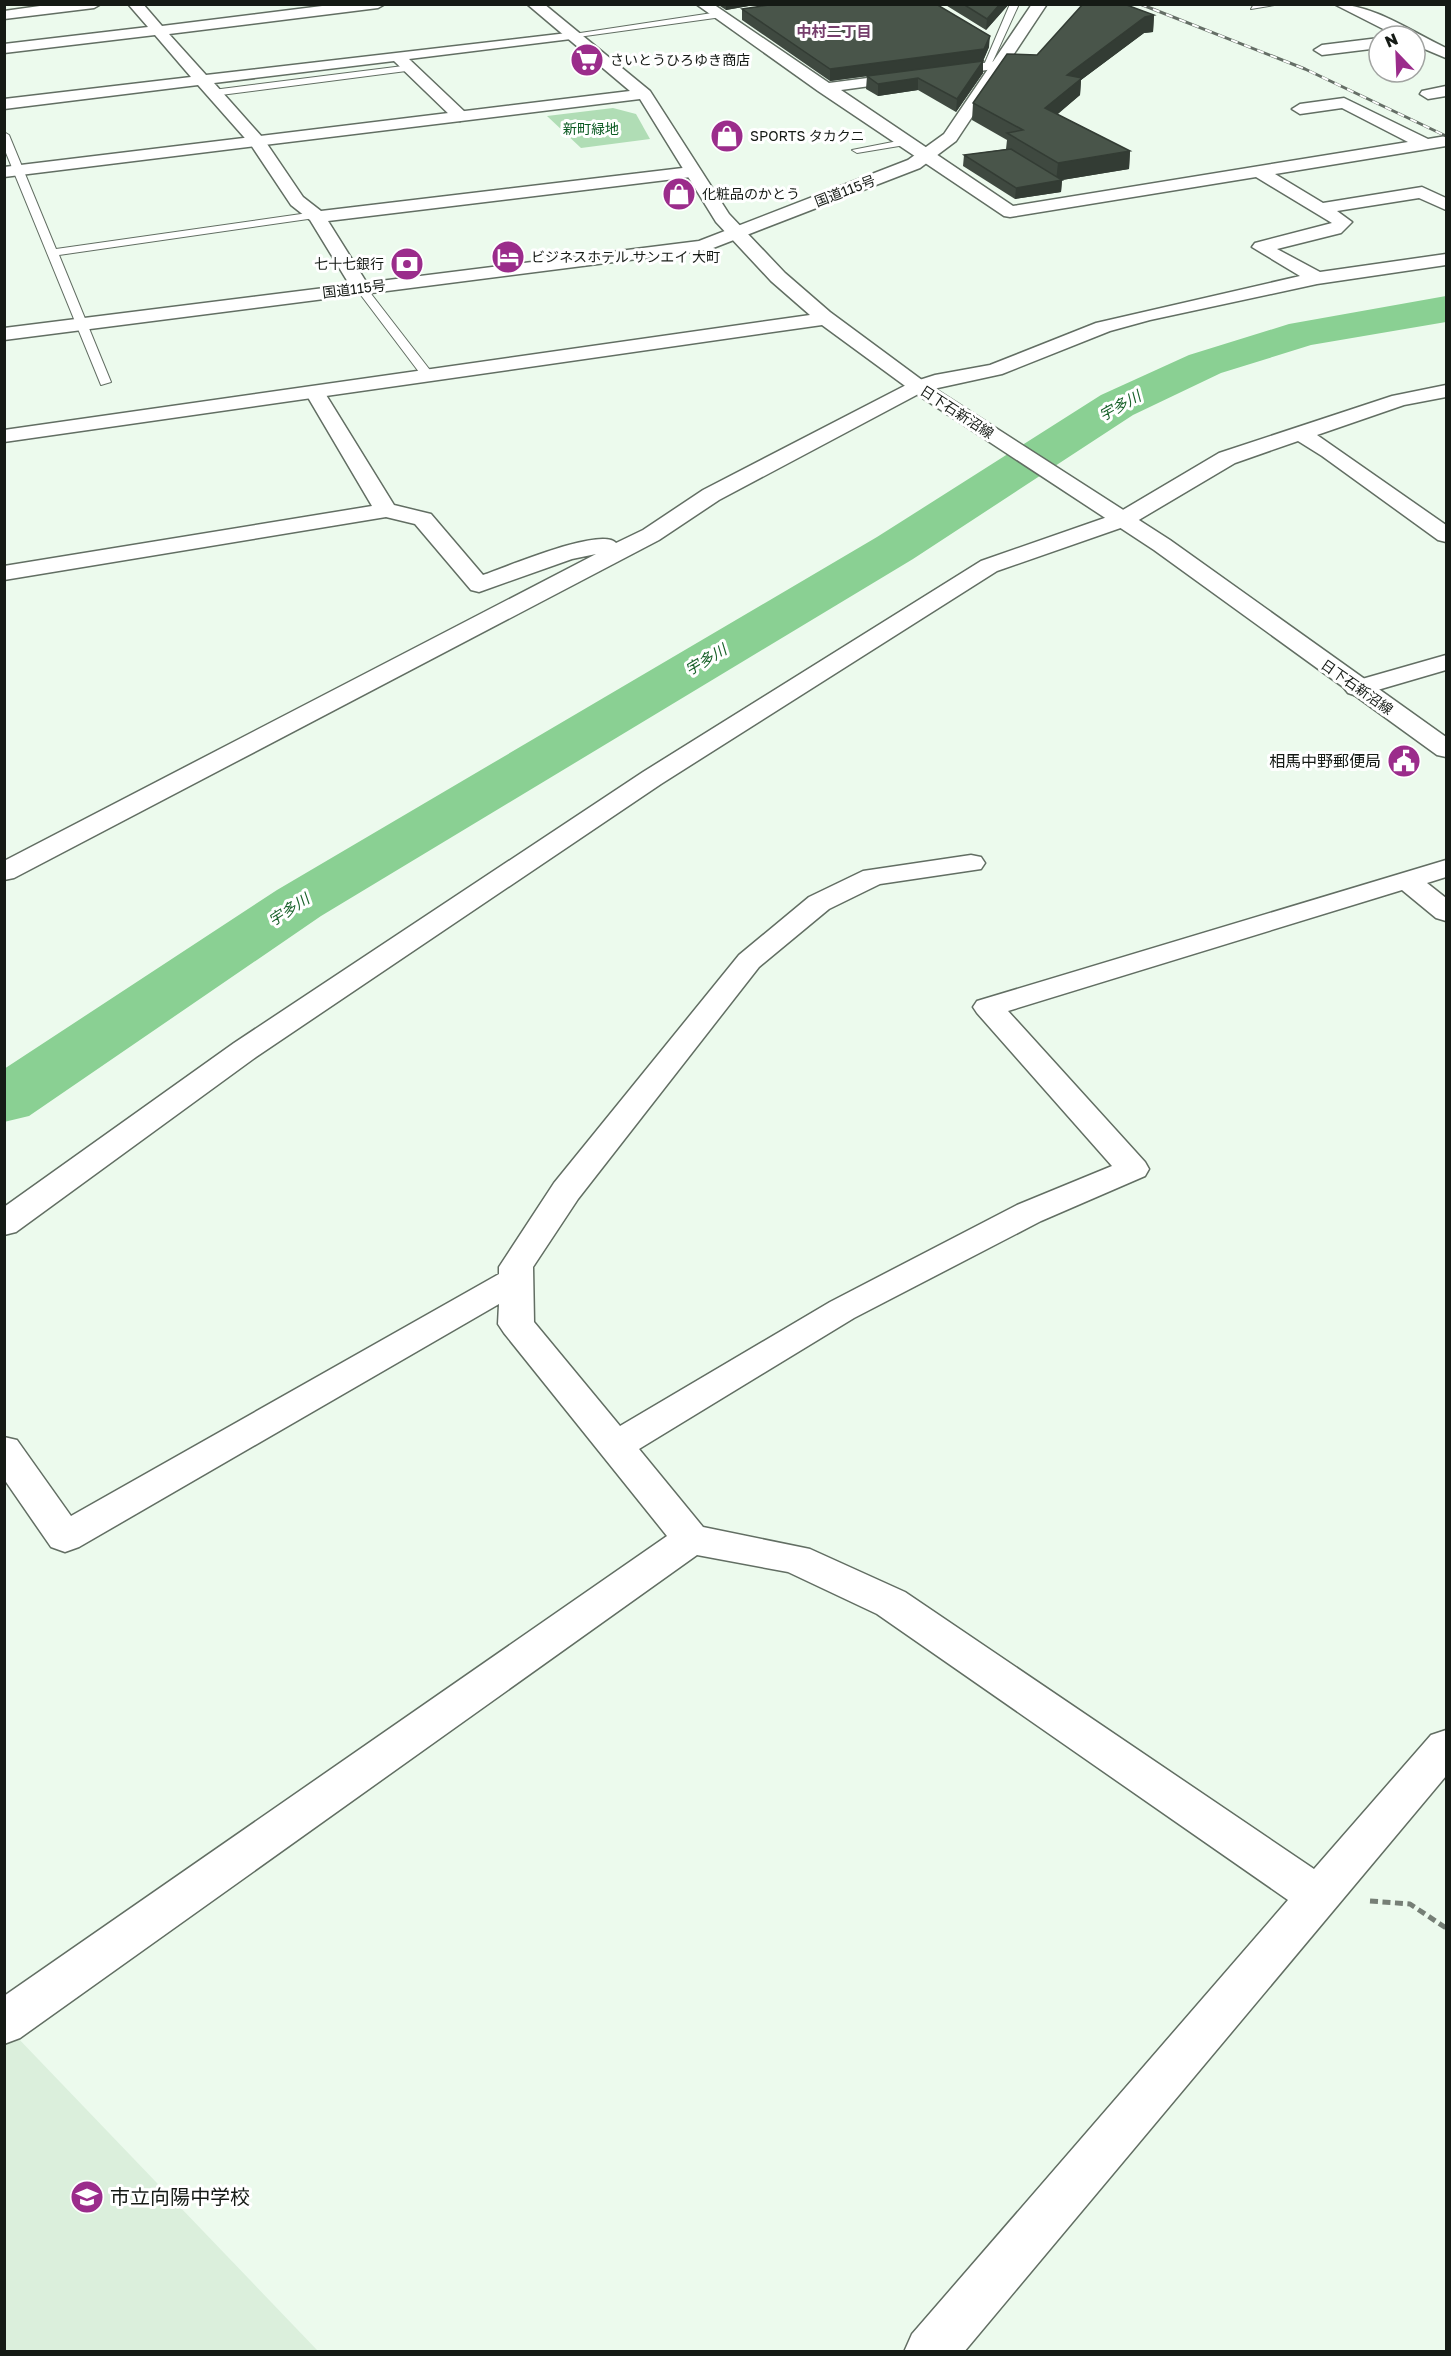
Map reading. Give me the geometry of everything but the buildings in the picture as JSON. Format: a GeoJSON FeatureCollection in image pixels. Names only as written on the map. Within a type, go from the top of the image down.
{"type":"FeatureCollection","features":[{"type":"Feature","properties":{"kind":"main road"},"geometry":{"type":"LineString","coordinates":[[4,15],[94,4]]}},
{"type":"Feature","properties":{"kind":"main road"},"geometry":{"type":"LineString","coordinates":[[135,4],[257,142],[297,201],[316,216],[361,288]]}},
{"type":"Feature","properties":{"kind":"main road"},"geometry":{"type":"LineString","coordinates":[[4,49],[378,4]]}},
{"type":"Feature","properties":{"kind":"main road","name":"日下石新沼線"},"geometry":{"type":"LineString","coordinates":[[534,4],[644,94],[657,112],[691,172],[735,234],[826,319],[921,390],[1113,512],[1357,688],[1446,749]]}},
{"type":"Feature","properties":{"kind":"main road"},"geometry":{"type":"LineString","coordinates":[[703,4],[824,88],[1011,212],[1446,141]]}},
{"type":"Feature","properties":{"kind":"main road","name":"国道115号"},"geometry":{"type":"LineString","coordinates":[[4,334],[702,246],[914,164],[950,137],[1040,4]]}},
{"type":"Feature","properties":{"kind":"main road"},"geometry":{"type":"LineString","coordinates":[[1341,4],[1384,24]]}},
{"type":"Feature","properties":{"kind":"main road"},"geometry":{"type":"LineString","coordinates":[[720,16],[744,14]]}},
{"type":"Feature","properties":{"kind":"main road"},"geometry":{"type":"LineString","coordinates":[[4,104],[571,35]]}},
{"type":"Feature","properties":{"kind":"main road"},"geometry":{"type":"LineString","coordinates":[[1322,50],[1367,44]]}},
{"type":"Feature","properties":{"kind":"main road"},"geometry":{"type":"LineString","coordinates":[[1427,45],[1446,54]]}},
{"type":"Feature","properties":{"kind":"main road"},"geometry":{"type":"LineString","coordinates":[[397,56],[460,116]]}},
{"type":"Feature","properties":{"kind":"main road"},"geometry":{"type":"LineString","coordinates":[[824,88],[990,64]]}},
{"type":"Feature","properties":{"kind":"main road"},"geometry":{"type":"LineString","coordinates":[[1428,94],[1446,91]]}},
{"type":"Feature","properties":{"kind":"main road"},"geometry":{"type":"LineString","coordinates":[[12,171],[644,94]]}},
{"type":"Feature","properties":{"kind":"main road"},"geometry":{"type":"LineString","coordinates":[[1300,109],[1344,103],[1427,145]]}},
{"type":"Feature","properties":{"kind":"main road"},"geometry":{"type":"LineString","coordinates":[[316,216],[691,172]]}},
{"type":"Feature","properties":{"kind":"main road"},"geometry":{"type":"LineString","coordinates":[[1260,172],[1343,222],[1335,229],[1261,248],[1317,278]]}},
{"type":"Feature","properties":{"kind":"main road"},"geometry":{"type":"LineString","coordinates":[[1322,208],[1422,192],[1446,205]]}},
{"type":"Feature","properties":{"kind":"main road"},"geometry":{"type":"LineString","coordinates":[[4,872],[501,611],[651,536],[711,495],[936,381],[995,370],[1103,327],[1147,315],[1317,278],[1446,260]]}},
{"type":"Feature","properties":{"kind":"main road"},"geometry":{"type":"LineString","coordinates":[[4,436],[316,394],[826,319]]}},
{"type":"Feature","properties":{"kind":"main road"},"geometry":{"type":"LineString","coordinates":[[4,1224],[245,1050],[662,772],[989,566],[1113,512],[1227,458],[1298,432],[1399,400],[1446,391]]}},
{"type":"Feature","properties":{"kind":"main road"},"geometry":{"type":"LineString","coordinates":[[316,394],[386,510]]}},
{"type":"Feature","properties":{"kind":"main road"},"geometry":{"type":"LineString","coordinates":[[1298,432],[1330,451],[1446,535]]}},
{"type":"Feature","properties":{"kind":"main road"},"geometry":{"type":"LineString","coordinates":[[4,573],[386,510],[423,519],[479,585],[566,553],[651,536]]}},
{"type":"Feature","properties":{"kind":"main road"},"geometry":{"type":"LineString","coordinates":[[1357,688],[1446,662]]}},
{"type":"Feature","properties":{"kind":"main road"},"geometry":{"type":"LineString","coordinates":[[971,863],[873,877],[819,903],[749,961],[566,1191],[516,1267],[516,1324],[691,1539],[796,1559],[891,1603],[1318,1896]]}},
{"type":"Feature","properties":{"kind":"main road"},"geometry":{"type":"LineString","coordinates":[[615,1446],[842,1310],[1029,1213],[1133,1168],[987,1007],[1446,868]]}},
{"type":"Feature","properties":{"kind":"main road"},"geometry":{"type":"LineString","coordinates":[[1408,881],[1446,912]]}},
{"type":"Feature","properties":{"kind":"main road"},"geometry":{"type":"LineString","coordinates":[[4,1450],[65,1537],[516,1279]]}},
{"type":"Feature","properties":{"kind":"main road"},"geometry":{"type":"LineString","coordinates":[[4,2023],[691,1539]]}},
{"type":"Feature","properties":{"kind":"main road"},"geometry":{"type":"LineString","coordinates":[[930,2352],[1446,1747]]}},
{"type":"Feature","properties":{"kind":"lane"},"geometry":{"type":"LineString","coordinates":[[990,64],[991,40],[1015,4]]}},
{"type":"Feature","properties":{"kind":"lane"},"geometry":{"type":"LineString","coordinates":[[1254,8],[1276,4]]}},
{"type":"Feature","properties":{"kind":"lane"},"geometry":{"type":"LineString","coordinates":[[571,35],[720,16]]}},
{"type":"Feature","properties":{"kind":"lane"},"geometry":{"type":"LineString","coordinates":[[213,93],[411,68]]}},
{"type":"Feature","properties":{"kind":"lane"},"geometry":{"type":"LineString","coordinates":[[4,135],[12,171],[53,253],[105,382]]}},
{"type":"Feature","properties":{"kind":"lane"},"geometry":{"type":"LineString","coordinates":[[857,150],[908,142]]}},
{"type":"Feature","properties":{"kind":"lane"},"geometry":{"type":"LineString","coordinates":[[53,253],[316,216]]}},
{"type":"Feature","properties":{"kind":"lane"},"geometry":{"type":"LineString","coordinates":[[361,288],[429,377]]}},
{"type":"Feature","properties":{"kind":"path"},"geometry":{"type":"LineString","coordinates":[[1318,1896],[1410,1904],[1446,1928]]}},
{"type":"Feature","properties":{"kind":"shaded area","name":"市立向陽中学校"},"geometry":{"type":"Polygon","coordinates":[[[15,2035],[318,2351],[5,2351],[4,2042],[15,2035]]]}},
{"type":"Feature","properties":{"kind":"green space","name":"新町緑地"},"geometry":{"type":"Polygon","coordinates":[[[613,108],[636,114],[650,139],[581,148],[547,116],[613,108]]]}},
{"type":"Feature","properties":{"kind":"waterway","name":"宇多川"},"geometry":{"type":"LineString","coordinates":[[4,1101],[299,903],[895,548],[1117,405],[1205,364],[1304,333],[1446,309]]}},
{"type":"Feature","properties":{"kind":"railway"},"geometry":{"type":"LineString","coordinates":[[1140,4],[1305,69],[1446,136]]}},
{"type":"Feature","properties":{"kind":"place","name":"さいとうひろゆき商店"},"geometry":{"type":"Point","coordinates":[587,60]}},
{"type":"Feature","properties":{"kind":"place","name":"SPORTS タカクニ"},"geometry":{"type":"Point","coordinates":[727,136]}},
{"type":"Feature","properties":{"kind":"place","name":"化粧品のかとう"},"geometry":{"type":"Point","coordinates":[679,194]}},
{"type":"Feature","properties":{"kind":"place","name":"ビジネスホテル サンエイ 大町"},"geometry":{"type":"Point","coordinates":[508,257]}},
{"type":"Feature","properties":{"kind":"place","name":"七十七銀行"},"geometry":{"type":"Point","coordinates":[407,264]}},
{"type":"Feature","properties":{"kind":"place","name":"相馬中野郵便局"},"geometry":{"type":"Point","coordinates":[1404,761]}},
{"type":"Feature","properties":{"kind":"place","name":"市立向陽中学校"},"geometry":{"type":"Point","coordinates":[87,2197]}},
{"type":"Feature","properties":{"kind":"district","name":"中村二丁目"},"geometry":{"type":"Point","coordinates":[834,32]}}]}
